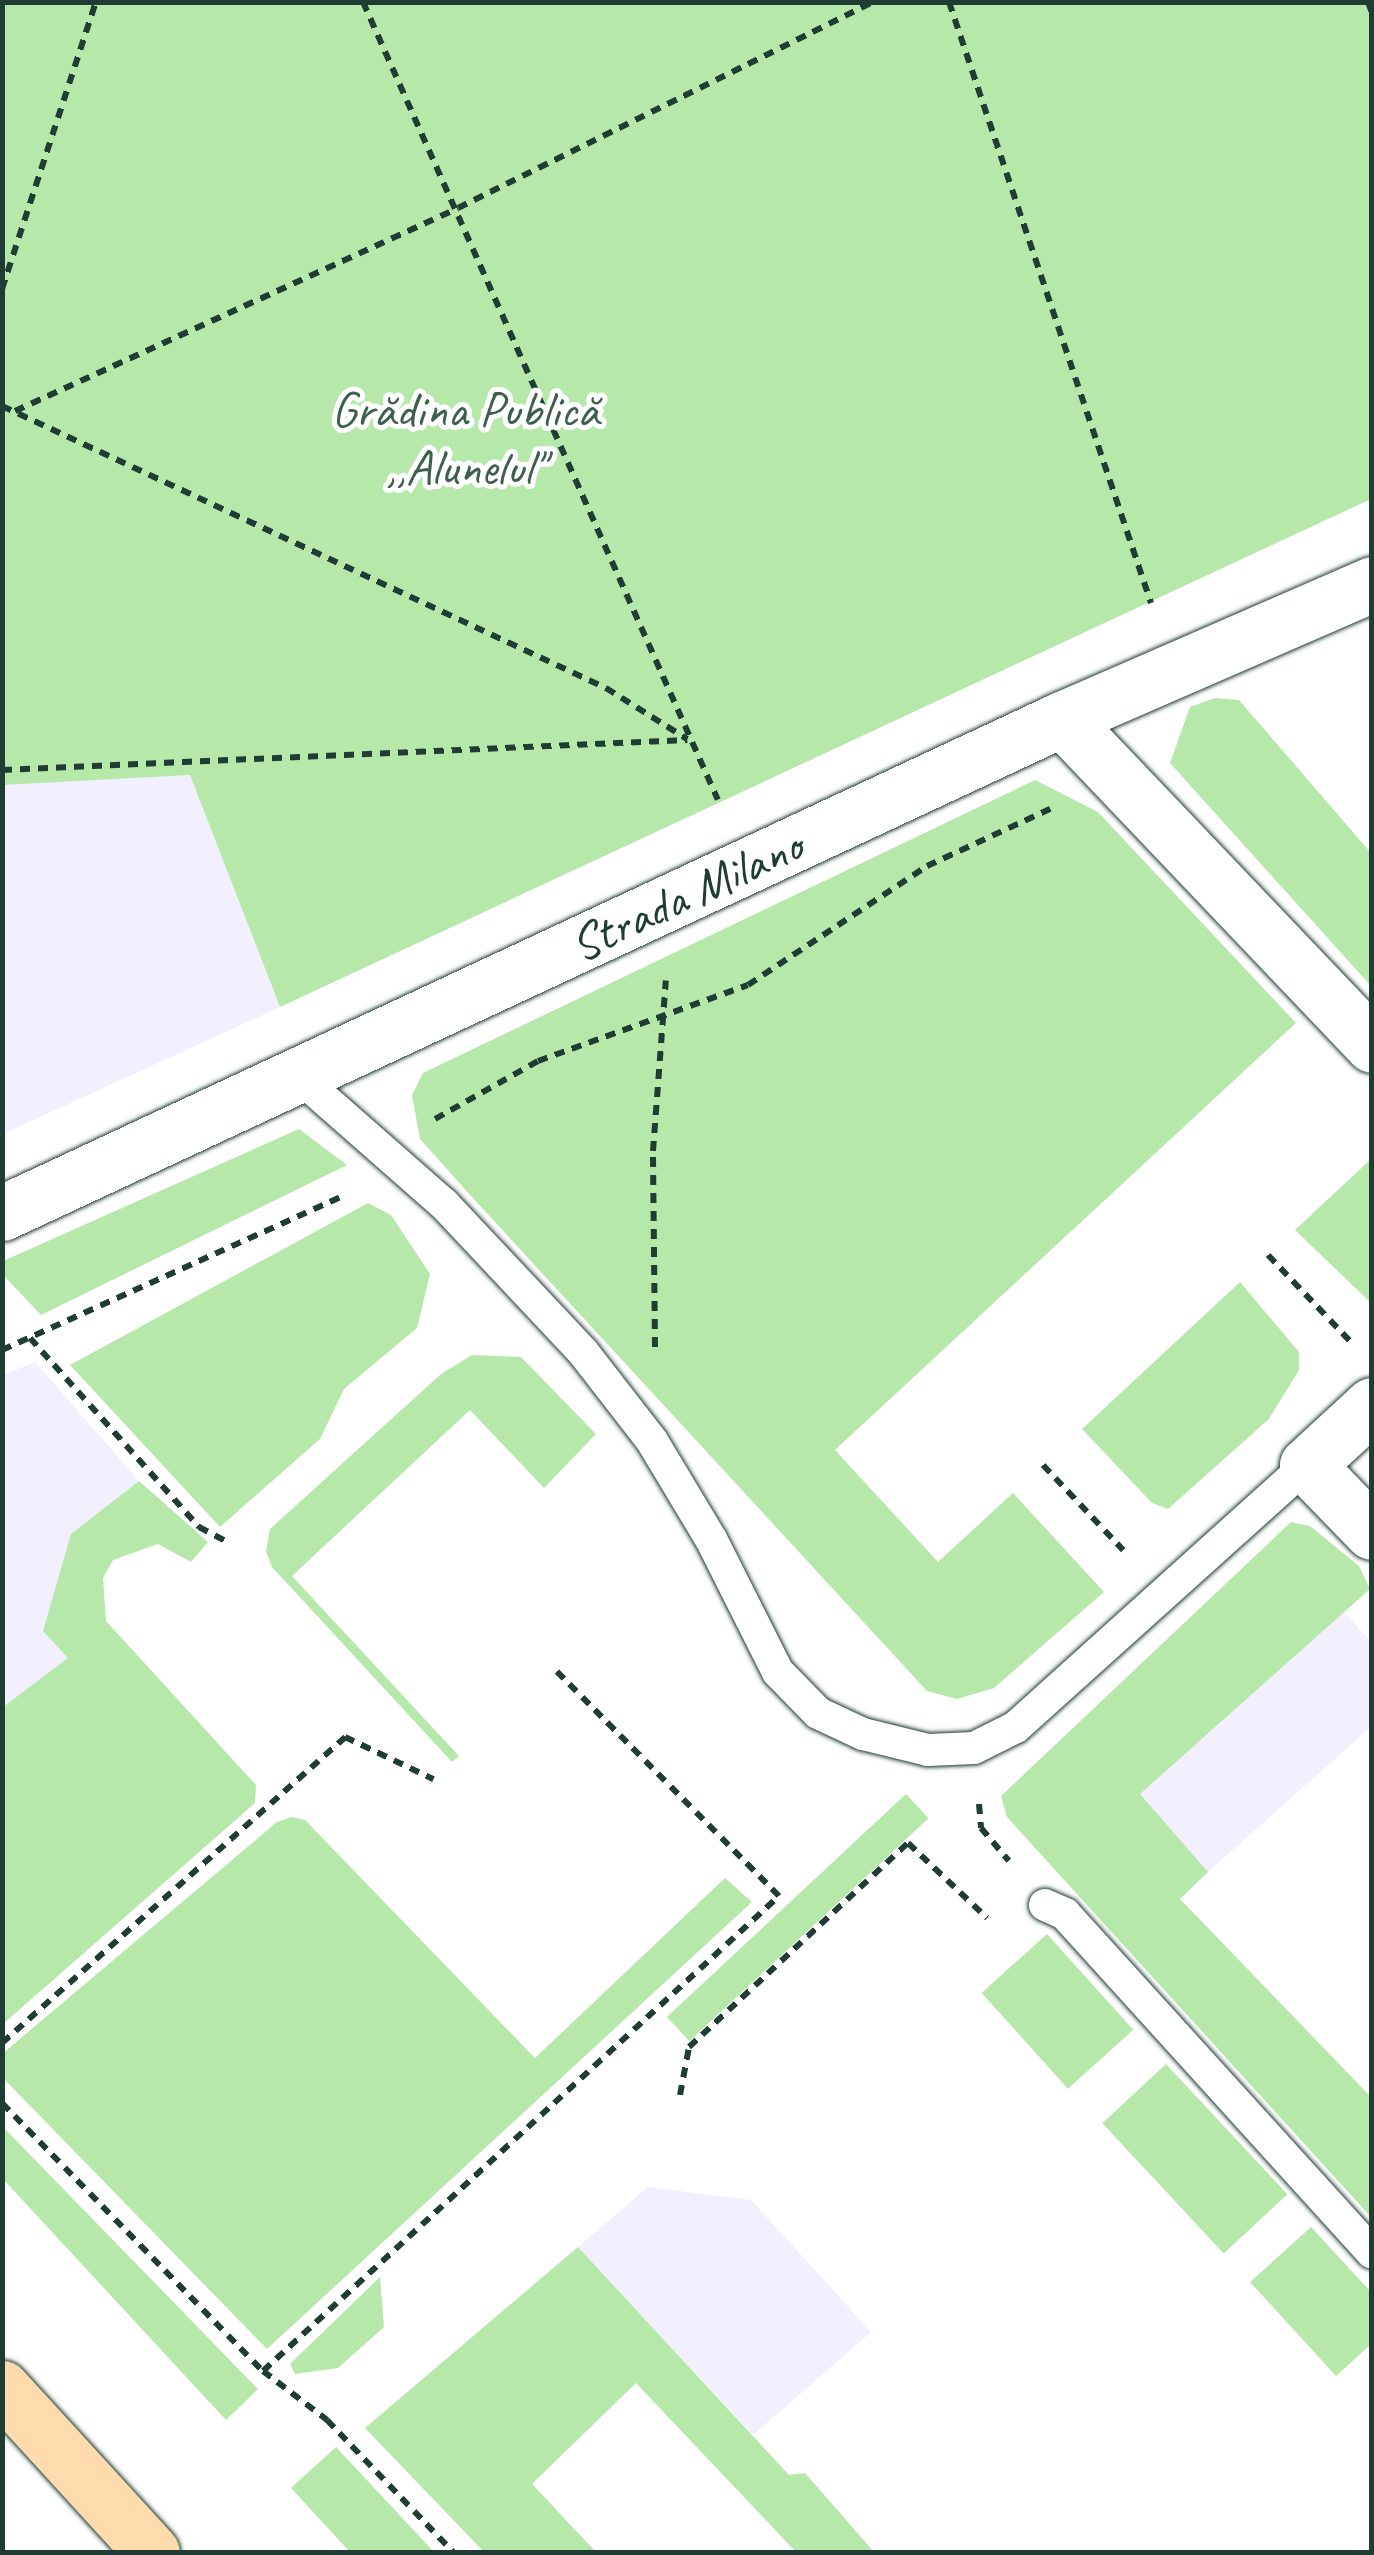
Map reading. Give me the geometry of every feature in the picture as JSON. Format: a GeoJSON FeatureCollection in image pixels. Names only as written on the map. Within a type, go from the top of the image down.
{"type":"FeatureCollection","features":[{"type":"Feature","properties":{"kind":"main road"},"geometry":{"type":"LineString","coordinates":[[2,2388],[152,2552]]}},
{"type":"Feature","properties":{"kind":"street","name":"Strada Milano"},"geometry":{"type":"LineString","coordinates":[[2,1213],[1062,719],[1372,584]]}},
{"type":"Feature","properties":{"kind":"street"},"geometry":{"type":"LineString","coordinates":[[1062,719],[1372,1045]]}},
{"type":"Feature","properties":{"kind":"street"},"geometry":{"type":"LineString","coordinates":[[1368,1381],[1307,1465],[1372,1532]]}},
{"type":"Feature","properties":{"kind":"lane"},"geometry":{"type":"LineString","coordinates":[[297,1076],[382,1150],[524,1288],[652,1442],[712,1539],[778,1672],[818,1713],[863,1734],[928,1750],[974,1748],[1016,1726],[1307,1465]]}},
{"type":"Feature","properties":{"kind":"lane"},"geometry":{"type":"LineString","coordinates":[[1045,1904],[1065,1914],[1372,2252]]}},
{"type":"Feature","properties":{"kind":"path"},"geometry":{"type":"LineString","coordinates":[[2,289],[96,2]]}},
{"type":"Feature","properties":{"kind":"path"},"geometry":{"type":"LineString","coordinates":[[363,2],[458,208],[688,740],[721,807]]}},
{"type":"Feature","properties":{"kind":"path"},"geometry":{"type":"LineString","coordinates":[[15,411],[458,208],[873,2]]}},
{"type":"Feature","properties":{"kind":"path"},"geometry":{"type":"LineString","coordinates":[[949,2],[1152,607]]}},
{"type":"Feature","properties":{"kind":"path"},"geometry":{"type":"LineString","coordinates":[[1368,2],[1372,14]]}},
{"type":"Feature","properties":{"kind":"path"},"geometry":{"type":"LineString","coordinates":[[2,406],[606,688],[688,740]]}},
{"type":"Feature","properties":{"kind":"path"},"geometry":{"type":"LineString","coordinates":[[2,770],[688,740]]}},
{"type":"Feature","properties":{"kind":"path"},"geometry":{"type":"LineString","coordinates":[[2,1350],[352,1191],[382,1150],[538,1061],[748,985],[928,866],[1066,800]]}},
{"type":"Feature","properties":{"kind":"path"},"geometry":{"type":"LineString","coordinates":[[652,1442],[652,1151],[665,1017],[668,904]]}},
{"type":"Feature","properties":{"kind":"path"},"geometry":{"type":"LineString","coordinates":[[1268,1255],[1368,1381]]}},
{"type":"Feature","properties":{"kind":"path"},"geometry":{"type":"LineString","coordinates":[[30,1338],[199,1527],[228,1542]]}},
{"type":"Feature","properties":{"kind":"path"},"geometry":{"type":"LineString","coordinates":[[263,2371],[779,1896],[555,1670]]}},
{"type":"Feature","properties":{"kind":"path"},"geometry":{"type":"LineString","coordinates":[[2,2043],[345,1737],[434,1779]]}},
{"type":"Feature","properties":{"kind":"path"},"geometry":{"type":"LineString","coordinates":[[974,1748],[981,1828],[1045,1904]]}},
{"type":"Feature","properties":{"kind":"path"},"geometry":{"type":"LineString","coordinates":[[680,2094],[689,2047],[908,1843],[1002,1933]]}},
{"type":"Feature","properties":{"kind":"path"},"geometry":{"type":"LineString","coordinates":[[2,2103],[263,2371],[327,2420],[454,2552]]}},
{"type":"Feature","properties":{"kind":"shaded area"},"geometry":{"type":"Polygon","coordinates":[[[190,775],[280,1007],[3,1134],[3,785],[190,775]]]}},
{"type":"Feature","properties":{"kind":"shaded area"},"geometry":{"type":"Polygon","coordinates":[[[35,1362],[139,1481],[71,1534],[69,1658],[3,1707],[3,1375],[35,1362]]]}},
{"type":"Feature","properties":{"kind":"shaded area"},"geometry":{"type":"Polygon","coordinates":[[[1344,1612],[1371,1642],[1371,1727],[1208,1872],[1139,1794],[1344,1612]]]}},
{"type":"Feature","properties":{"kind":"shaded area"},"geometry":{"type":"Polygon","coordinates":[[[648,2187],[751,2200],[871,2332],[753,2435],[578,2247],[648,2187]]]}},
{"type":"Feature","properties":{"kind":"green space","name":"Grădina Publică ,,Alunelul\""},"geometry":{"type":"Polygon","coordinates":[[[3,2],[1371,3],[1371,499],[280,1007],[190,775],[3,785],[3,2]]]}},
{"type":"Feature","properties":{"kind":"green space"},"geometry":{"type":"Polygon","coordinates":[[[1215,698],[1239,700],[1371,853],[1371,986],[1170,763],[1190,707],[1215,698]]]}},
{"type":"Feature","properties":{"kind":"green space"},"geometry":{"type":"Polygon","coordinates":[[[1035,780],[1098,812],[1296,1023],[835,1450],[938,1562],[1013,1493],[1104,1592],[994,1688],[957,1699],[927,1691],[471,1196],[420,1139],[412,1095],[423,1073],[1035,780]]]}},
{"type":"Feature","properties":{"kind":"green space"},"geometry":{"type":"Polygon","coordinates":[[[299,1129],[347,1165],[41,1315],[3,1275],[3,1261],[299,1129]]]}},
{"type":"Feature","properties":{"kind":"green space"},"geometry":{"type":"Polygon","coordinates":[[[1371,1159],[1371,1303],[1295,1230],[1371,1159]]]}},
{"type":"Feature","properties":{"kind":"green space"},"geometry":{"type":"Polygon","coordinates":[[[368,1203],[391,1215],[430,1274],[417,1328],[344,1389],[320,1439],[220,1527],[70,1365],[368,1203]]]}},
{"type":"Feature","properties":{"kind":"green space"},"geometry":{"type":"Polygon","coordinates":[[[1240,1282],[1299,1352],[1299,1370],[1269,1419],[1168,1509],[1152,1503],[1082,1429],[1240,1282]]]}},
{"type":"Feature","properties":{"kind":"green space"},"geometry":{"type":"Polygon","coordinates":[[[472,1355],[521,1357],[596,1434],[544,1488],[470,1410],[292,1576],[459,1756],[452,1762],[272,1567],[266,1551],[270,1529],[441,1374],[472,1355]]]}},
{"type":"Feature","properties":{"kind":"green space"},"geometry":{"type":"Polygon","coordinates":[[[139,1481],[208,1542],[191,1562],[158,1544],[113,1560],[103,1578],[106,1621],[256,1785],[255,1803],[3,2024],[3,1707],[68,1658],[43,1631],[71,1534],[139,1481]]]}},
{"type":"Feature","properties":{"kind":"green space"},"geometry":{"type":"Polygon","coordinates":[[[1291,1522],[1310,1526],[1359,1566],[1370,1589],[1140,1794],[1208,1872],[1180,1899],[1371,2097],[1371,2217],[1007,1817],[1001,1796],[1291,1522]]]}},
{"type":"Feature","properties":{"kind":"green space"},"geometry":{"type":"Polygon","coordinates":[[[906,1794],[929,1818],[689,2041],[667,2017],[906,1794]]]}},
{"type":"Feature","properties":{"kind":"green space"},"geometry":{"type":"Polygon","coordinates":[[[292,1817],[305,1820],[535,2058],[725,1878],[752,1902],[267,2349],[3,2078],[2,2054],[277,1822],[292,1817]]]}},
{"type":"Feature","properties":{"kind":"green space"},"geometry":{"type":"Polygon","coordinates":[[[1047,1934],[1133,2030],[1068,2089],[982,1993],[1047,1934]]]}},
{"type":"Feature","properties":{"kind":"green space"},"geometry":{"type":"Polygon","coordinates":[[[1166,2064],[1287,2194],[1224,2254],[1102,2123],[1166,2064]]]}},
{"type":"Feature","properties":{"kind":"green space"},"geometry":{"type":"Polygon","coordinates":[[[3,2127],[258,2389],[226,2420],[3,2179],[3,2127]]]}},
{"type":"Feature","properties":{"kind":"green space"},"geometry":{"type":"Polygon","coordinates":[[[1311,2227],[1371,2292],[1371,2344],[1336,2376],[1250,2282],[1311,2227]]]}},
{"type":"Feature","properties":{"kind":"green space"},"geometry":{"type":"Polygon","coordinates":[[[578,2247],[789,2475],[805,2473],[874,2552],[796,2552],[636,2383],[532,2484],[596,2552],[484,2552],[365,2428],[578,2247]]]}},
{"type":"Feature","properties":{"kind":"green space"},"geometry":{"type":"Polygon","coordinates":[[[380,2277],[384,2327],[338,2368],[295,2374],[290,2364],[380,2277]]]}},
{"type":"Feature","properties":{"kind":"green space"},"geometry":{"type":"Polygon","coordinates":[[[336,2447],[434,2552],[350,2552],[291,2488],[336,2447]]]}}]}
